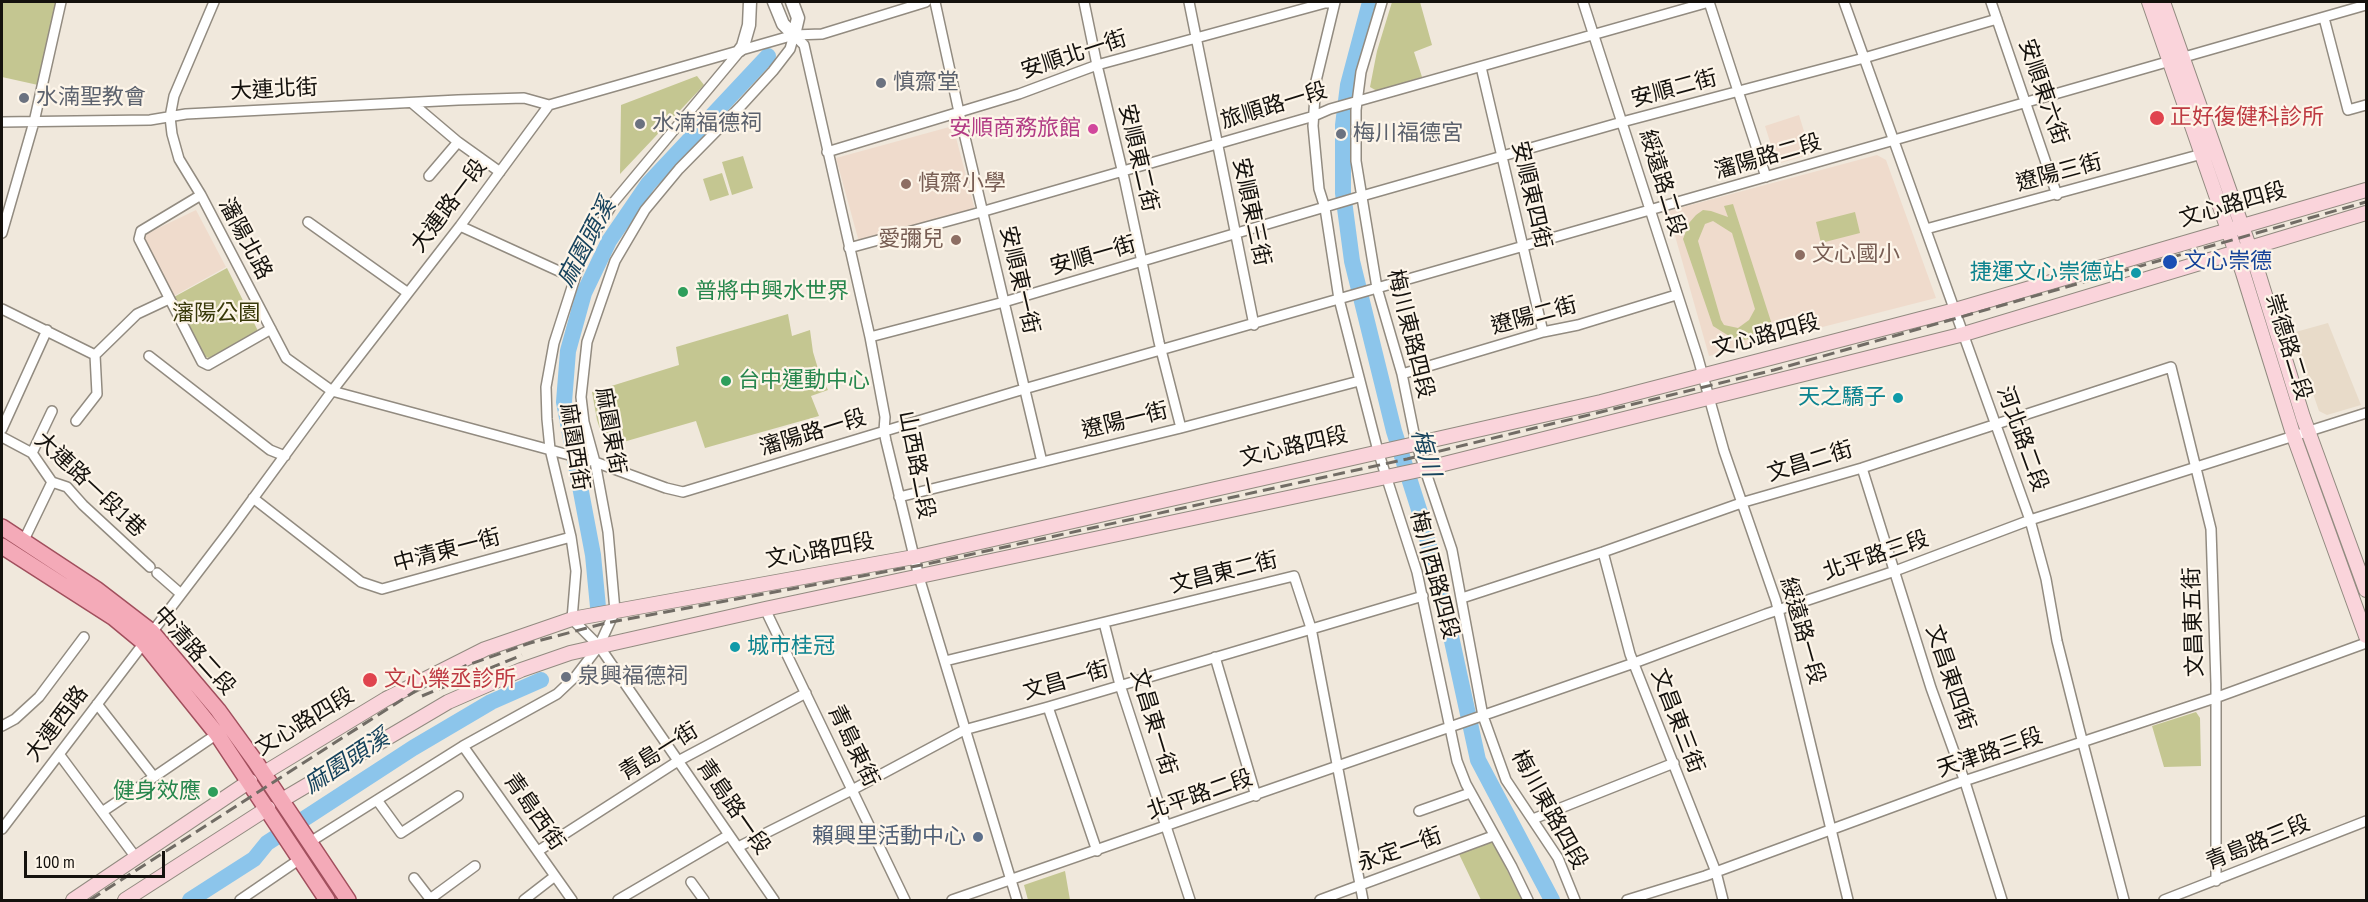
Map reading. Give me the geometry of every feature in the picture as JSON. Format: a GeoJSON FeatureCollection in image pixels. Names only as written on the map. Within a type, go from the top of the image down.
{"type":"FeatureCollection","features":[{"type":"Feature","properties":{"kind":"main road","name":"崇德路二段"},"geometry":{"type":"LineString","coordinates":[[2149,2],[2175,59],[2242,226],[2308,432],[2367,590]]}},
{"type":"Feature","properties":{"kind":"main road","name":"崇德路二段"},"geometry":{"type":"LineString","coordinates":[[2163,2],[2175,59],[2202,154],[2294,437],[2367,636]]}},
{"type":"Feature","properties":{"kind":"main road","name":"文心路四段"},"geometry":{"type":"LineString","coordinates":[[250,781],[386,699],[486,648],[572,619],[914,557],[1601,402],[1955,310],[2367,190]]}},
{"type":"Feature","properties":{"kind":"main road","name":"文心路四段"},"geometry":{"type":"LineString","coordinates":[[282,800],[423,715],[467,692],[543,661],[599,646],[765,609],[1424,469],[1964,334],[2367,213]]}},
{"type":"Feature","properties":{"kind":"main road","name":"中清路二段"},"geometry":{"type":"LineString","coordinates":[[2,527],[96,589],[147,637],[218,710],[264,773],[348,900]]}},
{"type":"Feature","properties":{"kind":"main road","name":"中清路二段"},"geometry":{"type":"LineString","coordinates":[[2,546],[147,637],[250,781],[327,900]]}},
{"type":"Feature","properties":{"kind":"main road"},"geometry":{"type":"LineString","coordinates":[[73,900],[250,781]]}},
{"type":"Feature","properties":{"kind":"main road"},"geometry":{"type":"LineString","coordinates":[[125,900],[282,800]]}},
{"type":"Feature","properties":{"kind":"street"},"geometry":{"type":"LineString","coordinates":[[2,233],[34,122],[62,2]]}},
{"type":"Feature","properties":{"kind":"street"},"geometry":{"type":"LineString","coordinates":[[170,117],[174,96],[214,2]]}},
{"type":"Feature","properties":{"kind":"street"},"geometry":{"type":"LineString","coordinates":[[740,50],[749,25],[750,2]]}},
{"type":"Feature","properties":{"kind":"street","name":"山西路二段"},"geometry":{"type":"LineString","coordinates":[[774,2],[783,24],[804,45],[870,337],[885,417],[884,431],[899,497],[919,577],[1017,900]]}},
{"type":"Feature","properties":{"kind":"street","name":"山西路二段"},"geometry":{"type":"LineString","coordinates":[[792,2],[798,18],[794,35]]}},
{"type":"Feature","properties":{"kind":"street"},"geometry":{"type":"LineString","coordinates":[[549,105],[794,35],[822,34],[926,2]]}},
{"type":"Feature","properties":{"kind":"street","name":"安順東一街"},"geometry":{"type":"LineString","coordinates":[[935,2],[958,112],[1042,462]]}},
{"type":"Feature","properties":{"kind":"street","name":"安順東二街"},"geometry":{"type":"LineString","coordinates":[[1084,2],[1096,65],[1181,428]]}},
{"type":"Feature","properties":{"kind":"street","name":"安順東三街"},"geometry":{"type":"LineString","coordinates":[[1190,2],[1216,143],[1254,325]]}},
{"type":"Feature","properties":{"kind":"street","name":"安順北一街"},"geometry":{"type":"LineString","coordinates":[[827,152],[1019,94],[1096,65],[1334,2]]}},
{"type":"Feature","properties":{"kind":"street","name":"梅川西路四段"},"geometry":{"type":"LineString","coordinates":[[1334,2],[1316,81],[1313,126],[1319,189],[1325,208],[1339,299],[1378,451],[1423,596],[1457,761],[1470,793],[1528,900]]}},
{"type":"Feature","properties":{"kind":"street","name":"梅川東路四段"},"geometry":{"type":"LineString","coordinates":[[1382,2],[1353,103],[1356,161],[1377,288],[1402,374],[1416,443],[1452,550],[1479,718],[1506,780],[1558,858],[1575,900]]}},
{"type":"Feature","properties":{"kind":"street","name":"綏遠路二段"},"geometry":{"type":"LineString","coordinates":[[1583,2],[1703,376]]}},
{"type":"Feature","properties":{"kind":"street"},"geometry":{"type":"LineString","coordinates":[[1709,2],[1766,177]]}},
{"type":"Feature","properties":{"kind":"street","name":"旅順路一段"},"geometry":{"type":"LineString","coordinates":[[849,248],[1709,2]]}},
{"type":"Feature","properties":{"kind":"street","name":"河北路二段"},"geometry":{"type":"LineString","coordinates":[[1844,2],[2030,520],[2046,579],[2057,641],[2124,900]]}},
{"type":"Feature","properties":{"kind":"street","name":"安順東六街"},"geometry":{"type":"LineString","coordinates":[[1991,2],[2057,195]]}},
{"type":"Feature","properties":{"kind":"street","name":"瀋陽路二段"},"geometry":{"type":"LineString","coordinates":[[1339,299],[2367,5]]}},
{"type":"Feature","properties":{"kind":"street"},"geometry":{"type":"LineString","coordinates":[[2324,18],[2348,110],[2367,105]]}},
{"type":"Feature","properties":{"kind":"street","name":"安順二街"},"geometry":{"type":"LineString","coordinates":[[1325,208],[1622,122],[1864,58],[1997,19]]}},
{"type":"Feature","properties":{"kind":"street","name":"麻園東街"},"geometry":{"type":"LineString","coordinates":[[308,839],[377,800],[463,746],[556,694],[576,676],[599,646],[615,611],[608,532],[596,462],[584,422],[580,387],[587,342],[615,261],[645,210],[679,169],[773,71],[790,49],[794,35]]}},
{"type":"Feature","properties":{"kind":"street","name":"麻園西街"},"geometry":{"type":"LineString","coordinates":[[572,619],[576,571],[546,387],[554,343],[583,253],[613,203],[740,50]]}},
{"type":"Feature","properties":{"kind":"street","name":"安順東四街"},"geometry":{"type":"LineString","coordinates":[[1481,67],[1543,332]]}},
{"type":"Feature","properties":{"kind":"street","name":"大連北街"},"geometry":{"type":"LineString","coordinates":[[2,122],[150,120],[170,117],[524,98],[549,105]]}},
{"type":"Feature","properties":{"kind":"street"},"geometry":{"type":"LineString","coordinates":[[412,103],[458,142],[500,172]]}},
{"type":"Feature","properties":{"kind":"street","name":"大連路一段"},"geometry":{"type":"LineString","coordinates":[[147,637],[332,391],[460,226],[549,105]]}},
{"type":"Feature","properties":{"kind":"street","name":"瀋陽北路"},"geometry":{"type":"LineString","coordinates":[[170,117],[179,159],[201,195],[286,358],[332,391]]}},
{"type":"Feature","properties":{"kind":"street"},"geometry":{"type":"LineString","coordinates":[[429,176],[458,142]]}},
{"type":"Feature","properties":{"kind":"street","name":"遼陽三街"},"geometry":{"type":"LineString","coordinates":[[1926,229],[2202,154]]}},
{"type":"Feature","properties":{"kind":"street"},"geometry":{"type":"LineString","coordinates":[[201,195],[141,231],[139,239],[169,299],[202,362],[208,365],[271,329]]}},
{"type":"Feature","properties":{"kind":"street","name":"安順一街"},"geometry":{"type":"LineString","coordinates":[[870,337],[1005,302],[1325,208]]}},
{"type":"Feature","properties":{"kind":"street"},"geometry":{"type":"LineString","coordinates":[[308,222],[408,293]]}},
{"type":"Feature","properties":{"kind":"street"},"geometry":{"type":"LineString","coordinates":[[460,226],[574,278]]}},
{"type":"Feature","properties":{"kind":"street","name":"遼陽二街"},"geometry":{"type":"LineString","coordinates":[[1402,374],[1676,295]]}},
{"type":"Feature","properties":{"kind":"street"},"geometry":{"type":"LineString","coordinates":[[95,355],[137,314],[169,299]]}},
{"type":"Feature","properties":{"kind":"street","name":"瀋陽路一段"},"geometry":{"type":"LineString","coordinates":[[332,391],[583,458],[683,492],[1024,389],[1339,299]]}},
{"type":"Feature","properties":{"kind":"street"},"geometry":{"type":"LineString","coordinates":[[2,309],[95,355]]}},
{"type":"Feature","properties":{"kind":"street"},"geometry":{"type":"LineString","coordinates":[[2,429],[4,414],[47,330]]}},
{"type":"Feature","properties":{"kind":"street"},"geometry":{"type":"LineString","coordinates":[[76,421],[97,394],[95,355]]}},
{"type":"Feature","properties":{"kind":"street"},"geometry":{"type":"LineString","coordinates":[[149,356],[270,450],[285,456]]}},
{"type":"Feature","properties":{"kind":"street","name":"文昌二街"},"geometry":{"type":"LineString","coordinates":[[1461,598],[1603,552],[1744,502],[1862,468],[2171,367]]}},
{"type":"Feature","properties":{"kind":"street","name":"文昌東五街"},"geometry":{"type":"LineString","coordinates":[[2171,367],[2211,529],[2216,881]]}},
{"type":"Feature","properties":{"kind":"street","name":"綏遠路一段"},"geometry":{"type":"LineString","coordinates":[[1703,376],[1724,451],[1744,502],[1778,610],[1848,900]]}},
{"type":"Feature","properties":{"kind":"street","name":"遼陽一街"},"geometry":{"type":"LineString","coordinates":[[899,497],[1181,428],[1359,381]]}},
{"type":"Feature","properties":{"kind":"street"},"geometry":{"type":"LineString","coordinates":[[32,453],[52,411]]}},
{"type":"Feature","properties":{"kind":"street","name":"北平路三段"},"geometry":{"type":"LineString","coordinates":[[1461,724],[1778,610],[1895,571],[2030,520],[2367,413]]}},
{"type":"Feature","properties":{"kind":"street","name":"大連路一段1巷"},"geometry":{"type":"LineString","coordinates":[[2,437],[32,453],[52,482],[67,487],[83,506],[181,594]]}},
{"type":"Feature","properties":{"kind":"street","name":"文昌東四街"},"geometry":{"type":"LineString","coordinates":[[1862,468],[1931,688],[1965,782],[2002,900]]}},
{"type":"Feature","properties":{"kind":"street"},"geometry":{"type":"LineString","coordinates":[[23,542],[52,482]]}},
{"type":"Feature","properties":{"kind":"street","name":"中清東一街"},"geometry":{"type":"LineString","coordinates":[[253,498],[361,582],[382,589],[571,537]]}},
{"type":"Feature","properties":{"kind":"street","name":"文昌東三街"},"geometry":{"type":"LineString","coordinates":[[1603,552],[1634,663],[1716,872],[1723,900]]}},
{"type":"Feature","properties":{"kind":"street","name":"文昌東二街"},"geometry":{"type":"LineString","coordinates":[[945,661],[1294,576],[1311,628],[1363,900]]}},
{"type":"Feature","properties":{"kind":"street","name":"文昌一街"},"geometry":{"type":"LineString","coordinates":[[738,848],[964,730],[1423,596]]}},
{"type":"Feature","properties":{"kind":"street","name":"青島東街"},"geometry":{"type":"LineString","coordinates":[[765,609],[905,900]]}},
{"type":"Feature","properties":{"kind":"street"},"geometry":{"type":"LineString","coordinates":[[572,619],[599,646]]}},
{"type":"Feature","properties":{"kind":"street","name":"文昌東一街"},"geometry":{"type":"LineString","coordinates":[[1104,622],[1120,685],[1190,900]]}},
{"type":"Feature","properties":{"kind":"street"},"geometry":{"type":"LineString","coordinates":[[2,726],[15,720],[39,697],[84,637]]}},
{"type":"Feature","properties":{"kind":"street","name":"大連西路"},"geometry":{"type":"LineString","coordinates":[[2,829],[147,637]]}},
{"type":"Feature","properties":{"kind":"street","name":"天津路三段"},"geometry":{"type":"LineString","coordinates":[[1627,900],[1716,872],[1965,782],[2215,698],[2367,643]]}},
{"type":"Feature","properties":{"kind":"street","name":"青島路一段"},"geometry":{"type":"LineString","coordinates":[[599,646],[774,900]]}},
{"type":"Feature","properties":{"kind":"street"},"geometry":{"type":"LineString","coordinates":[[1215,657],[1256,796]]}},
{"type":"Feature","properties":{"kind":"street","name":"青島一街"},"geometry":{"type":"LineString","coordinates":[[538,851],[678,761],[806,693]]}},
{"type":"Feature","properties":{"kind":"street"},"geometry":{"type":"LineString","coordinates":[[97,704],[154,777]]}},
{"type":"Feature","properties":{"kind":"street"},"geometry":{"type":"LineString","coordinates":[[1048,707],[1097,851]]}},
{"type":"Feature","properties":{"kind":"street","name":"北平路二段"},"geometry":{"type":"LineString","coordinates":[[952,900],[1166,828],[1461,724]]}},
{"type":"Feature","properties":{"kind":"street"},"geometry":{"type":"LineString","coordinates":[[102,812],[217,734]]}},
{"type":"Feature","properties":{"kind":"street","name":"青島西街"},"geometry":{"type":"LineString","coordinates":[[463,746],[572,900]]}},
{"type":"Feature","properties":{"kind":"street"},"geometry":{"type":"LineString","coordinates":[[59,754],[137,859]]}},
{"type":"Feature","properties":{"kind":"street"},"geometry":{"type":"LineString","coordinates":[[1533,819],[1674,763]]}},
{"type":"Feature","properties":{"kind":"street"},"geometry":{"type":"LineString","coordinates":[[1419,811],[1470,793]]}},
{"type":"Feature","properties":{"kind":"street"},"geometry":{"type":"LineString","coordinates":[[377,800],[401,834],[458,796]]}},
{"type":"Feature","properties":{"kind":"street","name":"青島路三段"},"geometry":{"type":"LineString","coordinates":[[2164,900],[2367,821]]}},
{"type":"Feature","properties":{"kind":"street"},"geometry":{"type":"LineString","coordinates":[[618,900],[729,835]]}},
{"type":"Feature","properties":{"kind":"street","name":"永定一街"},"geometry":{"type":"LineString","coordinates":[[1320,900],[1493,836]]}},
{"type":"Feature","properties":{"kind":"street"},"geometry":{"type":"LineString","coordinates":[[240,900],[296,852]]}},
{"type":"Feature","properties":{"kind":"street"},"geometry":{"type":"LineString","coordinates":[[414,878],[431,900],[475,866]]}},
{"type":"Feature","properties":{"kind":"street"},"geometry":{"type":"LineString","coordinates":[[524,900],[555,876]]}},
{"type":"Feature","properties":{"kind":"street"},"geometry":{"type":"LineString","coordinates":[[691,882],[704,900]]}},
{"type":"Feature","properties":{"kind":"shaded area"},"geometry":{"type":"Polygon","coordinates":[[[1799,115],[1811,154],[1777,164],[1765,126],[1799,115]]]}},
{"type":"Feature","properties":{"kind":"shaded area","name":"慎齋小學"},"geometry":{"type":"Polygon","coordinates":[[[953,126],[975,210],[859,242],[836,158],[953,126]]]}},
{"type":"Feature","properties":{"kind":"shaded area","name":"文心國小"},"geometry":{"type":"Polygon","coordinates":[[[1877,155],[1886,160],[1936,298],[1709,356],[1668,211],[1877,155]]]}},
{"type":"Feature","properties":{"kind":"shaded area"},"geometry":{"type":"Polygon","coordinates":[[[196,210],[226,267],[174,296],[144,239],[146,234],[196,210]]]}},
{"type":"Feature","properties":{"kind":"shaded area"},"geometry":{"type":"Polygon","coordinates":[[[2328,323],[2361,405],[2327,415],[2319,411],[2292,333],[2328,323]]]}},
{"type":"Feature","properties":{"kind":"green space"},"geometry":{"type":"Polygon","coordinates":[[[2,2],[56,2],[38,85],[2,77],[2,2]]]}},
{"type":"Feature","properties":{"kind":"green space"},"geometry":{"type":"Polygon","coordinates":[[[1392,2],[1420,2],[1432,45],[1414,52],[1422,77],[1377,91],[1370,87],[1377,51],[1392,2]]]}},
{"type":"Feature","properties":{"kind":"green space"},"geometry":{"type":"Polygon","coordinates":[[[697,76],[704,85],[620,174],[621,105],[697,76]]]}},
{"type":"Feature","properties":{"kind":"green space"},"geometry":{"type":"Polygon","coordinates":[[[743,156],[753,188],[732,195],[722,162],[743,156]]]}},
{"type":"Feature","properties":{"kind":"green space"},"geometry":{"type":"Polygon","coordinates":[[[722,173],[729,195],[710,201],[703,179],[722,173]]]}},
{"type":"Feature","properties":{"kind":"green space"},"geometry":{"type":"Polygon","coordinates":[[[1733,204],[1776,337],[1767,341],[1761,324],[1749,339],[1737,341],[1713,326],[1683,239],[1689,223],[1703,210],[1728,217],[1724,206],[1733,204]],[[1713,221],[1705,224],[1698,241],[1721,320],[1724,325],[1738,328],[1749,320],[1755,309],[1732,233],[1713,221]]]}},
{"type":"Feature","properties":{"kind":"green space"},"geometry":{"type":"Polygon","coordinates":[[[1855,212],[1860,233],[1821,243],[1816,222],[1855,212]]]}},
{"type":"Feature","properties":{"kind":"green space","name":"瀋陽公園"},"geometry":{"type":"Polygon","coordinates":[[[227,268],[258,331],[257,335],[209,358],[203,356],[174,297],[227,268]]]}},
{"type":"Feature","properties":{"kind":"green space","name":"台中運動中心"},"geometry":{"type":"Polygon","coordinates":[[[788,314],[792,336],[810,330],[819,372],[828,390],[811,396],[819,416],[705,448],[696,421],[606,447],[597,420],[592,392],[679,365],[676,347],[788,314]]]}},
{"type":"Feature","properties":{"kind":"green space"},"geometry":{"type":"Polygon","coordinates":[[[2196,712],[2200,718],[2201,766],[2164,767],[2152,726],[2196,712]]]}},
{"type":"Feature","properties":{"kind":"green space"},"geometry":{"type":"Polygon","coordinates":[[[1492,840],[1522,900],[1481,900],[1458,852],[1492,840]]]}},
{"type":"Feature","properties":{"kind":"green space"},"geometry":{"type":"Polygon","coordinates":[[[1065,871],[1070,900],[1028,900],[1024,885],[1065,871]]]}},
{"type":"Feature","properties":{"kind":"waterway","name":"梅川"},"geometry":{"type":"LineString","coordinates":[[1370,2],[1348,85],[1343,125],[1343,193],[1352,261],[1394,431],[1422,519],[1442,595],[1478,760],[1552,900]]}},
{"type":"Feature","properties":{"kind":"waterway","name":"麻園頭溪"},"geometry":{"type":"LineString","coordinates":[[598,607],[593,555],[564,402],[568,351],[584,293],[609,241],[648,184],[768,56]]}},
{"type":"Feature","properties":{"kind":"waterway","name":"麻園頭溪"},"geometry":{"type":"LineString","coordinates":[[190,900],[254,859],[267,843],[413,748],[491,702],[541,680]]}},
{"type":"Feature","properties":{"kind":"railway"},"geometry":{"type":"LineString","coordinates":[[90,900],[420,688],[465,666],[530,643],[606,623],[927,564],[1407,459],[1774,370],[2366,202]]}},
{"type":"Feature","properties":{"kind":"railway"},"geometry":{"type":"LineString","coordinates":[[422,696],[522,655]]}},
{"type":"Feature","properties":{"kind":"place","name":"慎齋堂"},"geometry":{"type":"Point","coordinates":[881,83]}},
{"type":"Feature","properties":{"kind":"place","name":"水湳聖教會"},"geometry":{"type":"Point","coordinates":[24,98]}},
{"type":"Feature","properties":{"kind":"place","name":"正好復健科診所"},"geometry":{"type":"Point","coordinates":[2157,118]}},
{"type":"Feature","properties":{"kind":"place","name":"水湳福德祠"},"geometry":{"type":"Point","coordinates":[640,124]}},
{"type":"Feature","properties":{"kind":"place","name":"安順商務旅館"},"geometry":{"type":"Point","coordinates":[1093,129]}},
{"type":"Feature","properties":{"kind":"place","name":"梅川福德宮"},"geometry":{"type":"Point","coordinates":[1341,134]}},
{"type":"Feature","properties":{"kind":"place","name":"慎齋小學"},"geometry":{"type":"Point","coordinates":[906,184]}},
{"type":"Feature","properties":{"kind":"place","name":"愛彌兒"},"geometry":{"type":"Point","coordinates":[956,240]}},
{"type":"Feature","properties":{"kind":"place","name":"文心國小"},"geometry":{"type":"Point","coordinates":[1800,255]}},
{"type":"Feature","properties":{"kind":"place","name":"文心崇德"},"geometry":{"type":"Point","coordinates":[2170,262]}},
{"type":"Feature","properties":{"kind":"place","name":"捷運文心崇德站"},"geometry":{"type":"Point","coordinates":[2136,273]}},
{"type":"Feature","properties":{"kind":"place","name":"普將中興水世界"},"geometry":{"type":"Point","coordinates":[683,292]}},
{"type":"Feature","properties":{"kind":"place","name":"台中運動中心"},"geometry":{"type":"Point","coordinates":[726,381]}},
{"type":"Feature","properties":{"kind":"place","name":"天之驕子"},"geometry":{"type":"Point","coordinates":[1898,398]}},
{"type":"Feature","properties":{"kind":"place","name":"城市桂冠"},"geometry":{"type":"Point","coordinates":[735,647]}},
{"type":"Feature","properties":{"kind":"place","name":"泉興福德祠"},"geometry":{"type":"Point","coordinates":[566,677]}},
{"type":"Feature","properties":{"kind":"place","name":"文心樂丞診所"},"geometry":{"type":"Point","coordinates":[370,680]}},
{"type":"Feature","properties":{"kind":"place","name":"健身效應"},"geometry":{"type":"Point","coordinates":[213,792]}},
{"type":"Feature","properties":{"kind":"place","name":"賴興里活動中心"},"geometry":{"type":"Point","coordinates":[978,837]}}]}
